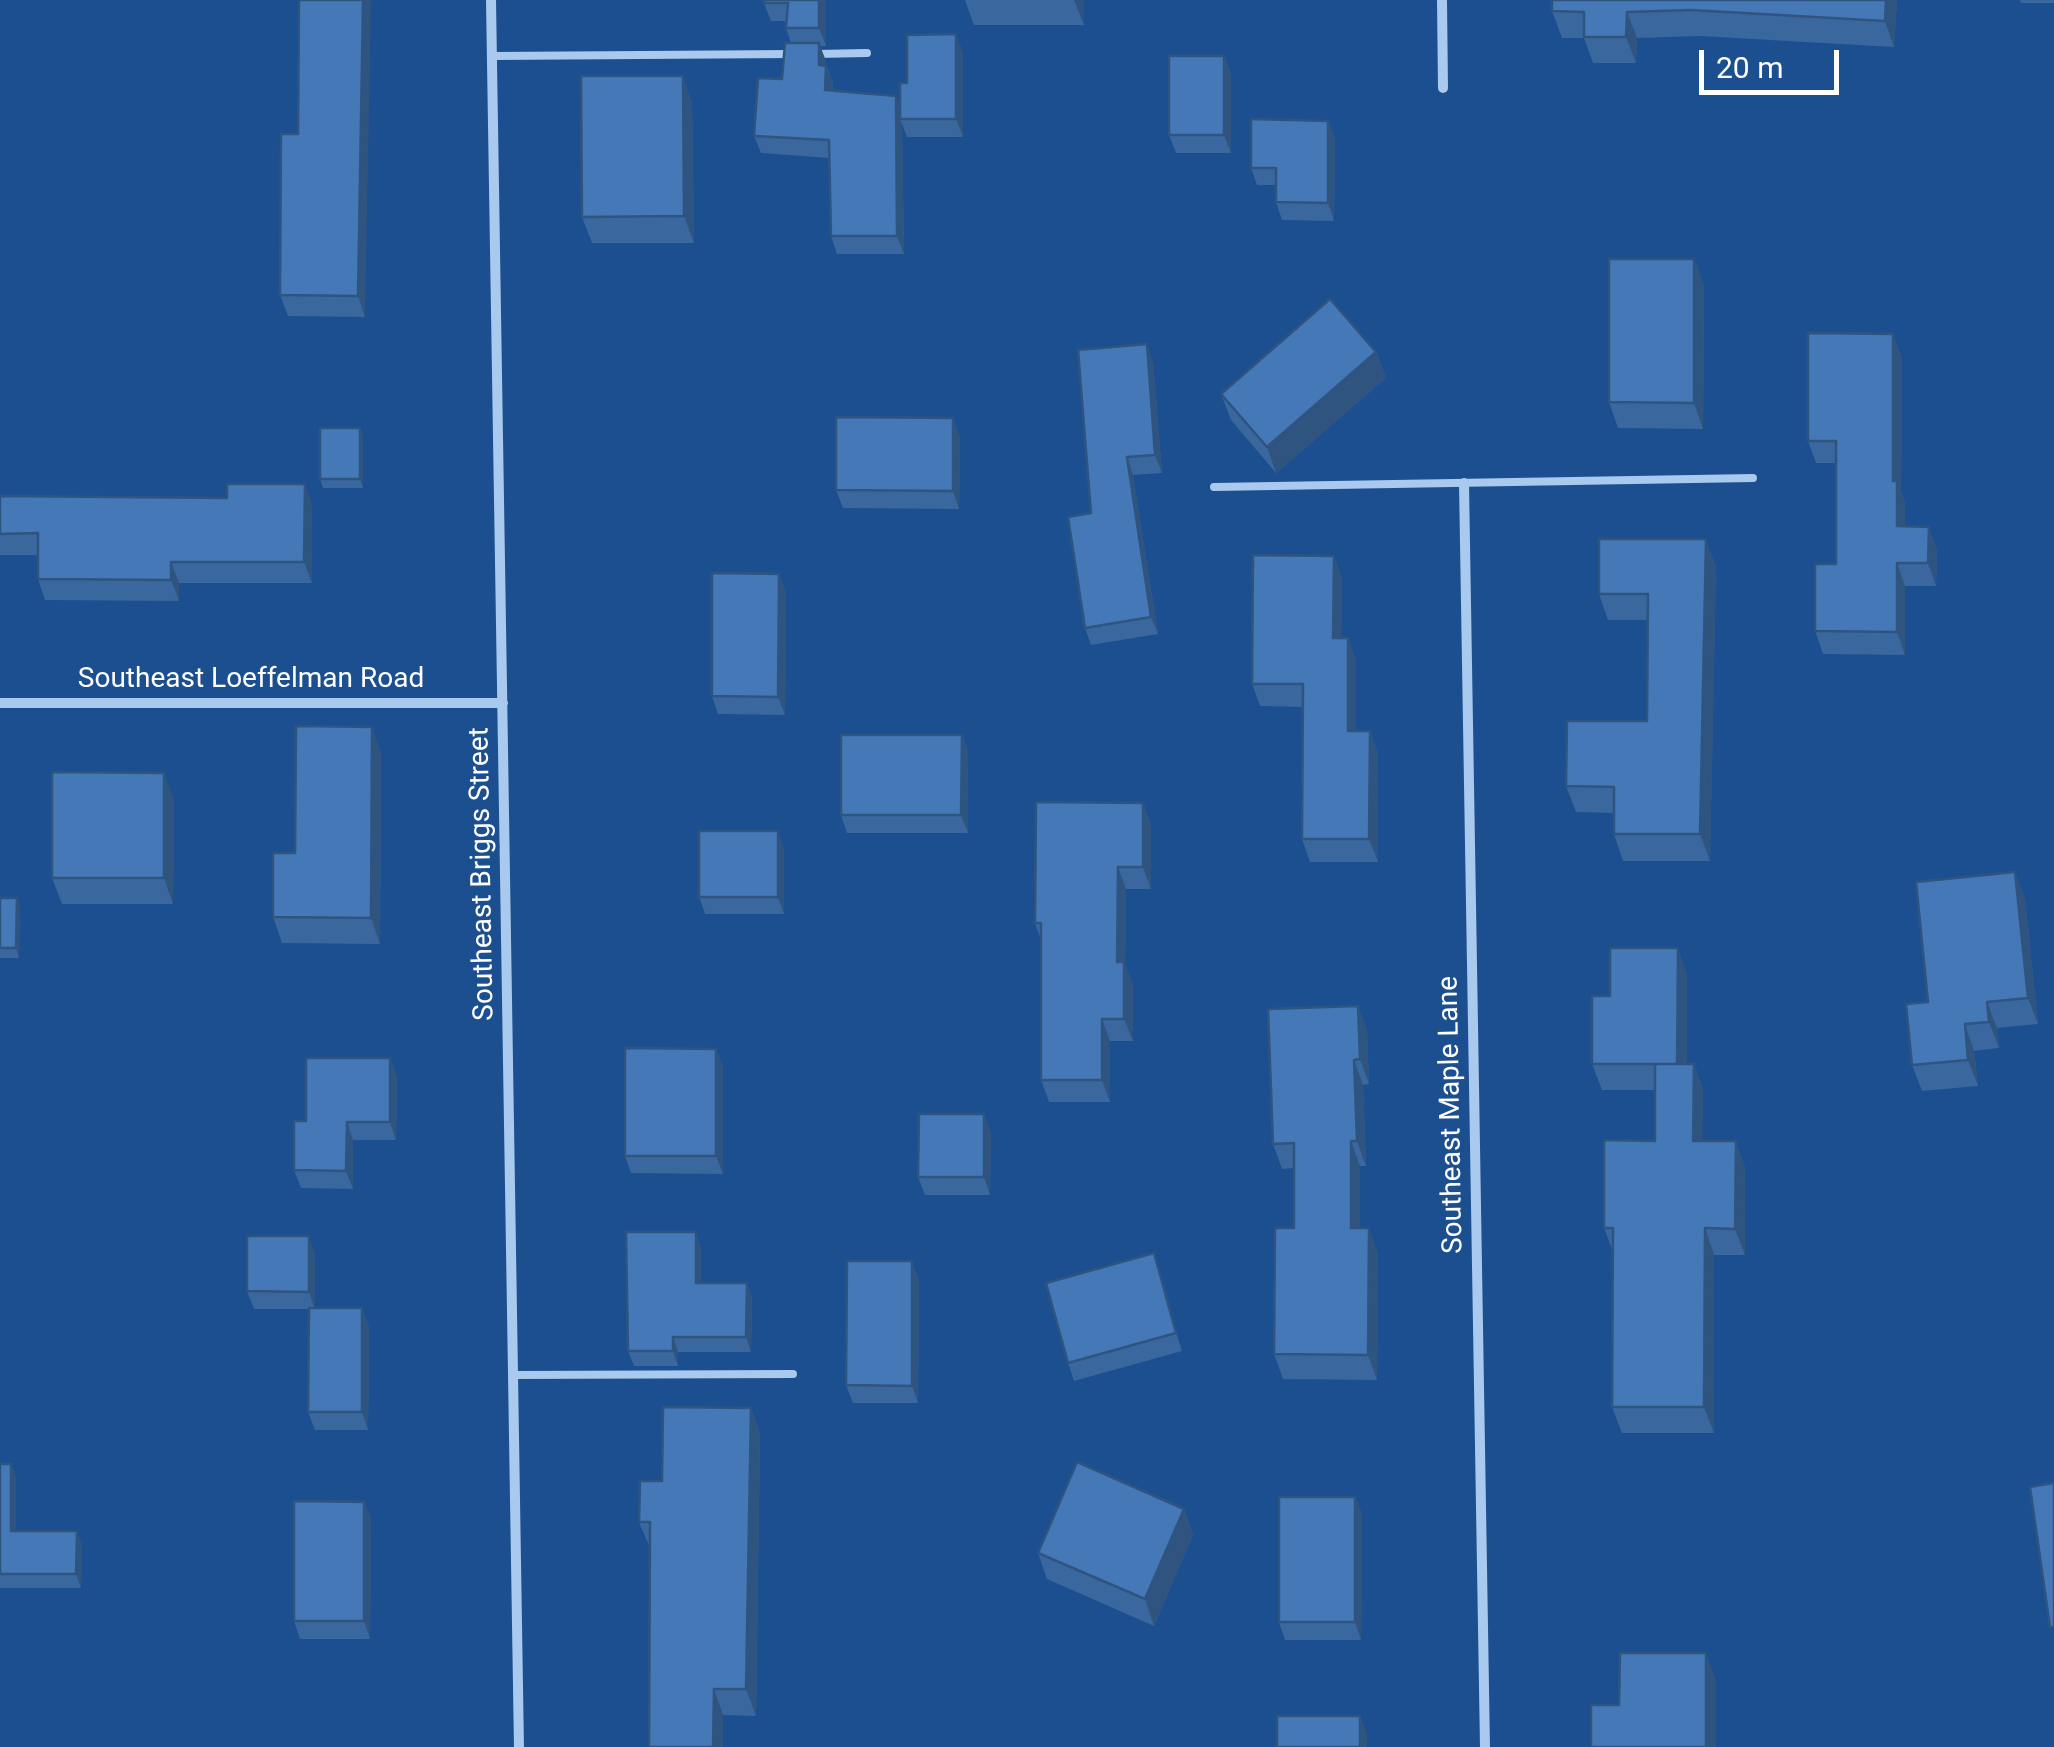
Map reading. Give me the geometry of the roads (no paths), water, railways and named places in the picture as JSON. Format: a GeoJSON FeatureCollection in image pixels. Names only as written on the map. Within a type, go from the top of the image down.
{"type":"FeatureCollection","features":[{"type":"Feature","properties":{"kind":"street","name":"Southeast Briggs Street"},"geometry":{"type":"LineString","coordinates":[[491,0],[519,1747]]}},
{"type":"Feature","properties":{"kind":"street"},"geometry":{"type":"LineString","coordinates":[[1442,0],[1443,88]]}},
{"type":"Feature","properties":{"kind":"street","name":"Southeast Maple Lane"},"geometry":{"type":"LineString","coordinates":[[1464,483],[1485,1747]]}},
{"type":"Feature","properties":{"kind":"street","name":"Southeast Loeffelman Road"},"geometry":{"type":"LineString","coordinates":[[0,702],[503,702]]}},
{"type":"Feature","properties":{"kind":"lane"},"geometry":{"type":"LineString","coordinates":[[492,56],[866,53]]}},
{"type":"Feature","properties":{"kind":"lane"},"geometry":{"type":"LineString","coordinates":[[1214,488],[1753,478]]}},
{"type":"Feature","properties":{"kind":"lane"},"geometry":{"type":"LineString","coordinates":[[514,1375],[793,1374]]}}]}
